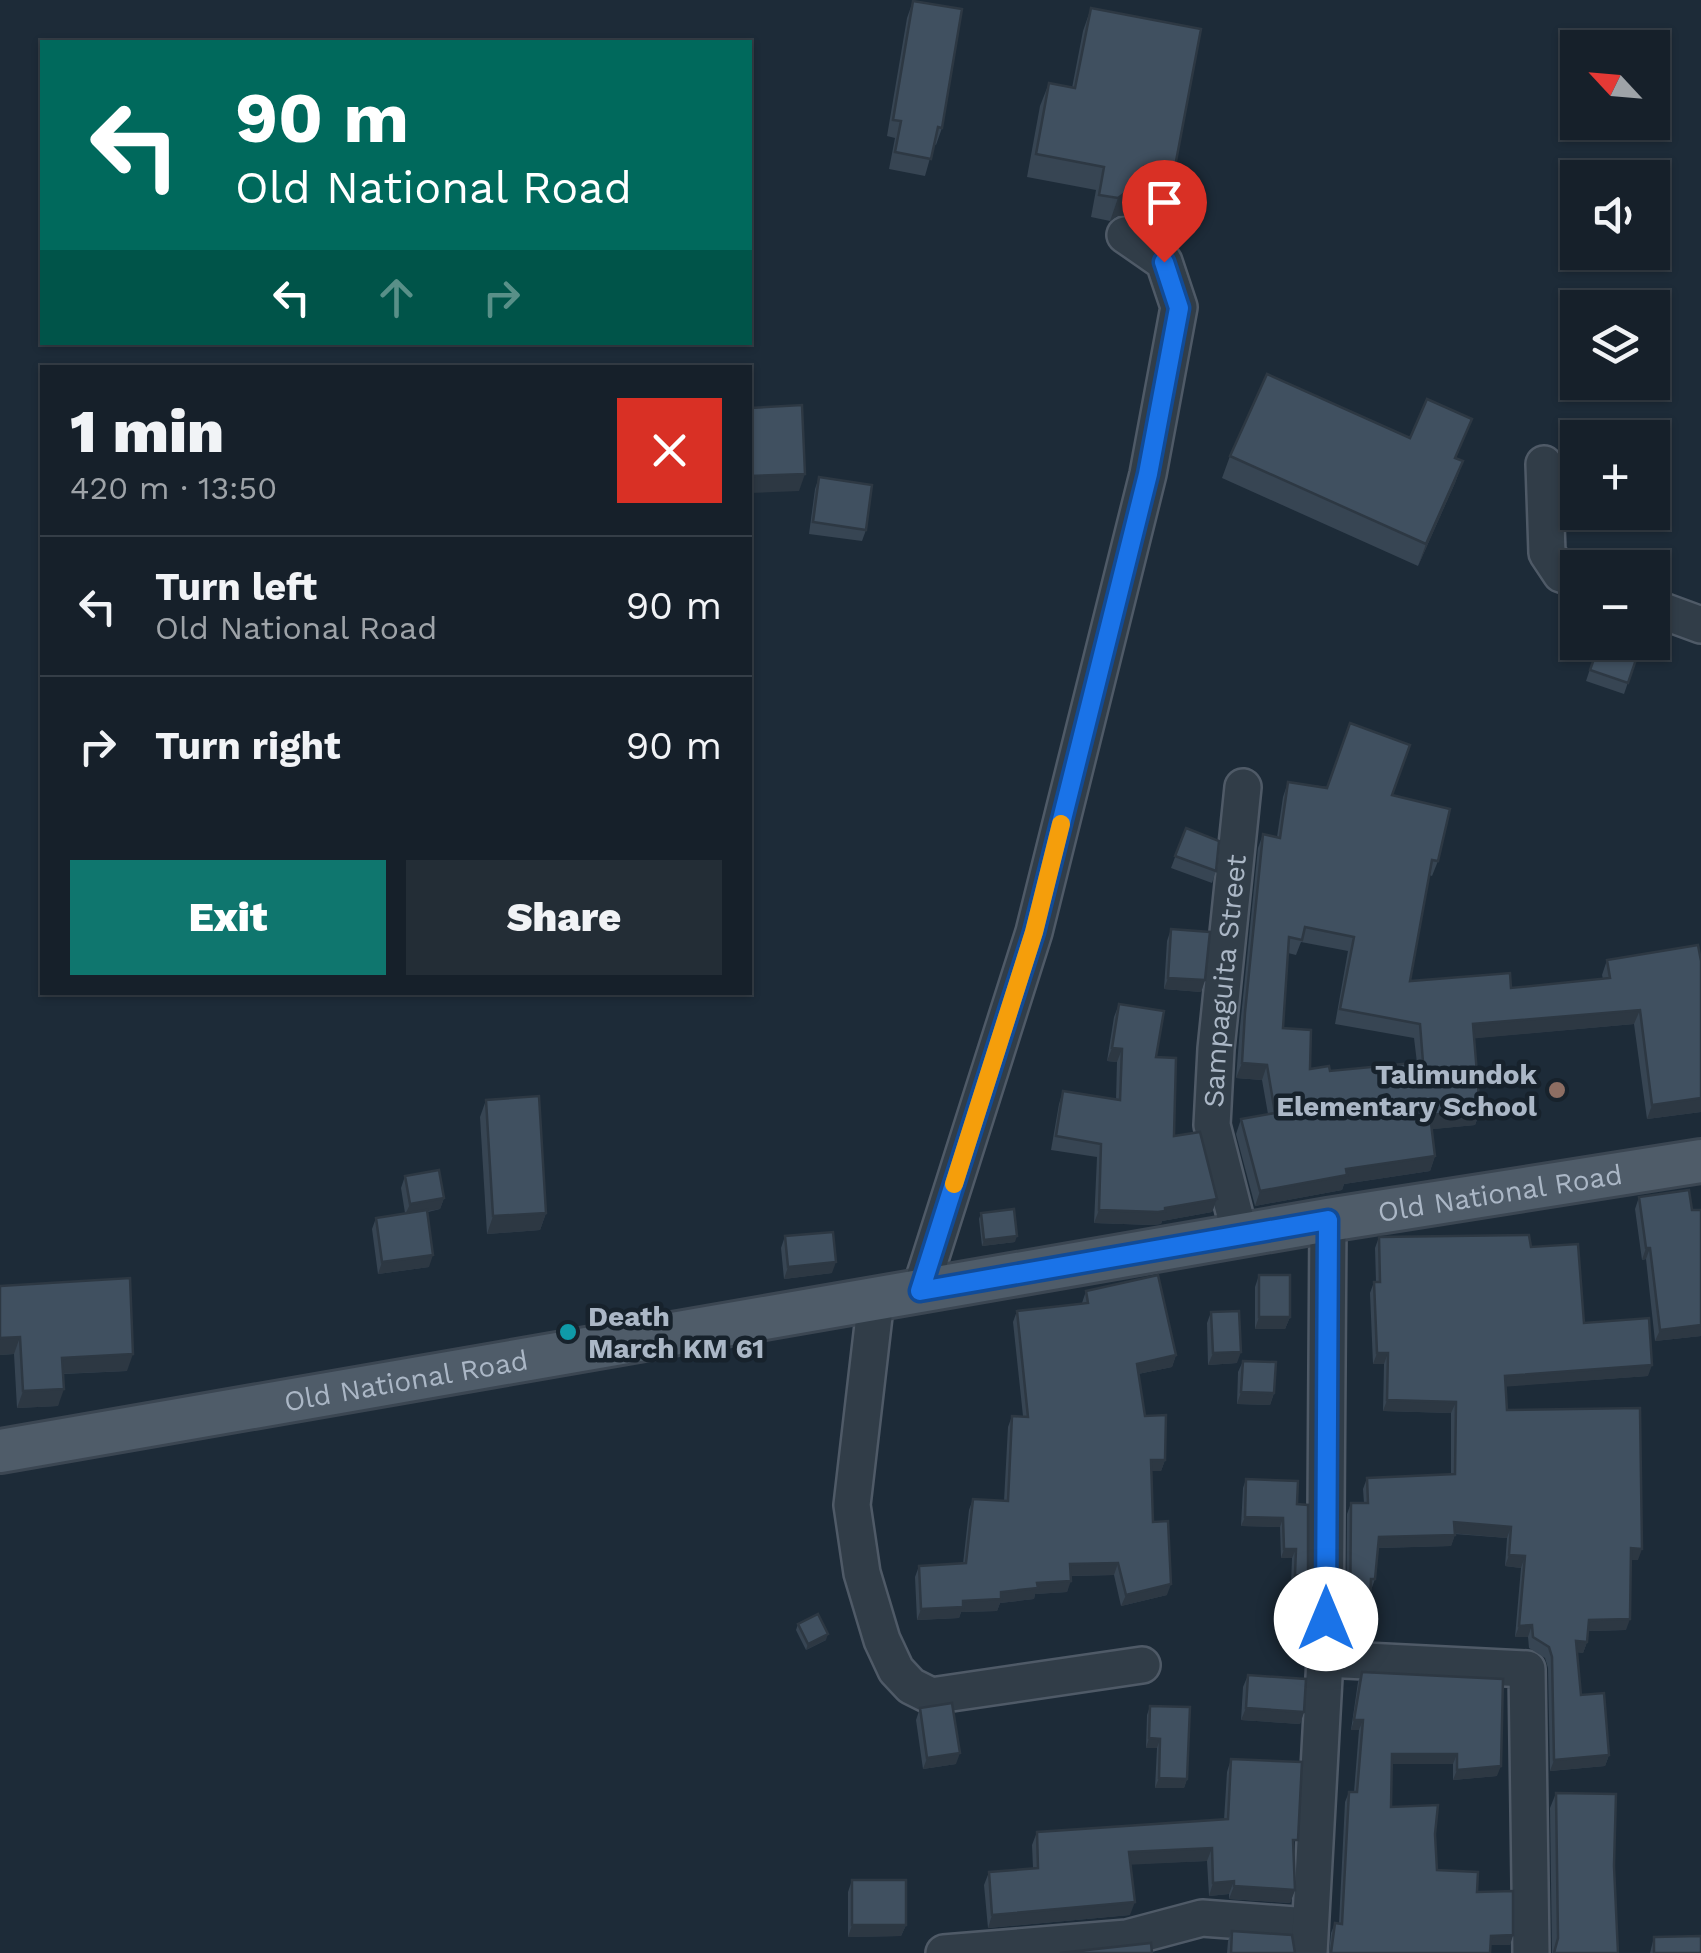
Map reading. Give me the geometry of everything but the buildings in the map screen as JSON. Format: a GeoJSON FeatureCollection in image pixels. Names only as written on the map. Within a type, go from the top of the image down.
{"type":"FeatureCollection","features":[{"type":"Feature","properties":{"kind":"main road","name":"Old National Road"},"geometry":{"type":"LineString","coordinates":[[0,1452],[1240,1235],[1701,1161]]}},
{"type":"Feature","properties":{"kind":"street"},"geometry":{"type":"LineString","coordinates":[[920,1291],[1034,932],[1148,474],[1179,308],[1164,262],[1124,236]]}},
{"type":"Feature","properties":{"kind":"street"},"geometry":{"type":"LineString","coordinates":[[1544,464],[1547,553],[1560,572]]}},
{"type":"Feature","properties":{"kind":"street"},"geometry":{"type":"LineString","coordinates":[[1670,614],[1701,625]]}},
{"type":"Feature","properties":{"kind":"street","name":"Sampaguita Street"},"geometry":{"type":"LineString","coordinates":[[1240,1235],[1212,1124],[1243,787]]}},
{"type":"Feature","properties":{"kind":"street"},"geometry":{"type":"LineString","coordinates":[[944,1952],[1127,1938],[1172,1940],[1202,1918],[1309,1939],[1325,1659],[1328,1220]]}},
{"type":"Feature","properties":{"kind":"street"},"geometry":{"type":"LineString","coordinates":[[876,1298],[852,1505],[862,1573],[882,1640],[896,1670],[911,1686],[931,1696],[1142,1665]]}},
{"type":"Feature","properties":{"kind":"street"},"geometry":{"type":"LineString","coordinates":[[1325,1659],[1527,1669],[1531,1953]]}},
{"type":"Feature","properties":{"kind":"slow traffic"},"geometry":{"type":"LineString","coordinates":[[954,1184],[1034,932],[1061,824]]}},
{"type":"Feature","properties":{"kind":"place","name":"Talimundok Elementary School"},"geometry":{"type":"Point","coordinates":[1557,1090]}},
{"type":"Feature","properties":{"kind":"place","name":"Death March KM 61"},"geometry":{"type":"Point","coordinates":[568,1332]}},
{"type":"Feature","properties":{"kind":"route"},"geometry":{"type":"LineString","coordinates":[[1164,262],[1179,308],[1148,474],[1034,932],[920,1291],[1328,1220],[1326,1619]]}}]}
